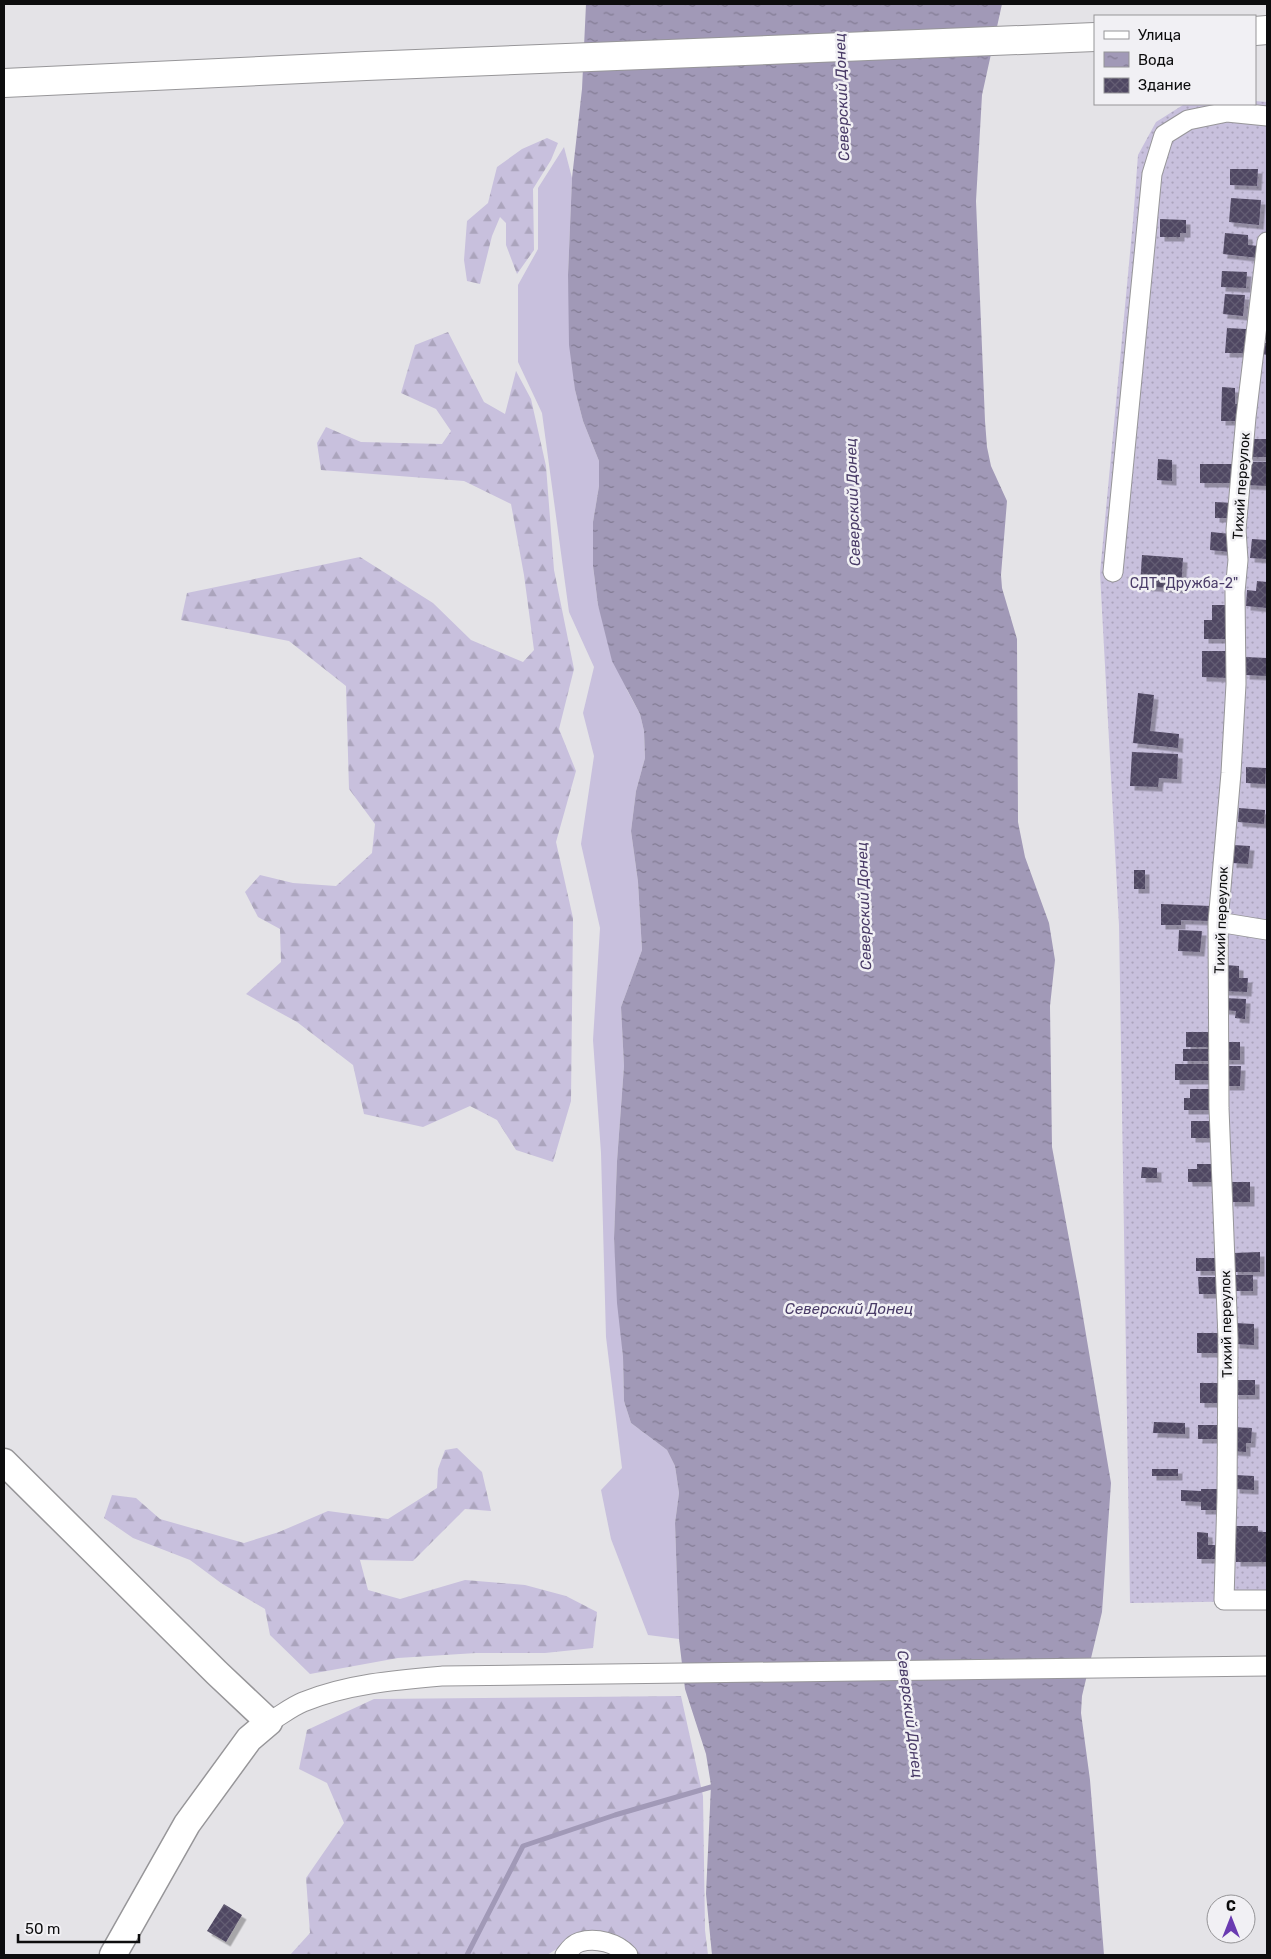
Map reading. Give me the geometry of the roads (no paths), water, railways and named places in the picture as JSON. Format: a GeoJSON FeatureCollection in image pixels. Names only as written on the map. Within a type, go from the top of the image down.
{"type":"FeatureCollection","features":[{"type":"Feature","properties":{"kind":"highway"},"geometry":{"type":"LineString","coordinates":[[4,84],[366,66],[1094,37]]}},
{"type":"Feature","properties":{"kind":"street"},"geometry":{"type":"LineString","coordinates":[[1114,572],[1151,182],[1164,135],[1188,120],[1227,112],[1267,116]]}},
{"type":"Feature","properties":{"kind":"street","name":"Тихий переулок"},"geometry":{"type":"LineString","coordinates":[[1267,242],[1246,417],[1236,530],[1238,560],[1235,592],[1235,694],[1231,773],[1218,922],[1219,1108],[1228,1339],[1224,1600],[1267,1600]]}},
{"type":"Feature","properties":{"kind":"street"},"geometry":{"type":"LineString","coordinates":[[1218,922],[1267,930]]}},
{"type":"Feature","properties":{"kind":"street"},"geometry":{"type":"LineString","coordinates":[[4,1462],[269,1722]]}},
{"type":"Feature","properties":{"kind":"street"},"geometry":{"type":"LineString","coordinates":[[113,1955],[187,1824],[249,1738],[269,1722],[302,1702],[347,1688],[391,1680],[500,1674],[1267,1666]]}},
{"type":"Feature","properties":{"kind":"street"},"geometry":{"type":"LineString","coordinates":[[565,1955],[570,1948],[579,1942],[601,1942],[613,1944],[628,1955]]}},
{"type":"Feature","properties":{"kind":"water","name":"Северский Донец"},"geometry":{"type":"Polygon","coordinates":[[[586,4],[1002,4],[982,95],[976,201],[985,421],[991,466],[1007,501],[1001,575],[1002,588],[1017,639],[1018,822],[1025,857],[1049,923],[1055,960],[1050,1006],[1052,1147],[1111,1483],[1102,1612],[1082,1696],[1081,1713],[1090,1780],[1104,1955],[712,1955],[706,1894],[711,1785],[706,1754],[685,1689],[679,1639],[675,1523],[679,1493],[675,1466],[667,1450],[631,1423],[624,1401],[623,1357],[617,1303],[614,1238],[624,1066],[621,1007],[642,950],[638,882],[631,831],[636,791],[645,758],[644,731],[640,714],[612,661],[598,605],[593,566],[593,522],[599,486],[599,461],[583,421],[575,390],[569,345],[568,275],[572,178],[582,89],[586,4]]]}},
{"type":"Feature","properties":{"kind":"waterway"},"geometry":{"type":"LineString","coordinates":[[467,1955],[523,1846],[615,1815],[718,1785]]}},
{"type":"Feature","properties":{"kind":"park label","name":"СДТ \"Дружба-2\""},"geometry":{"type":"Point","coordinates":[1184,583]}}]}
